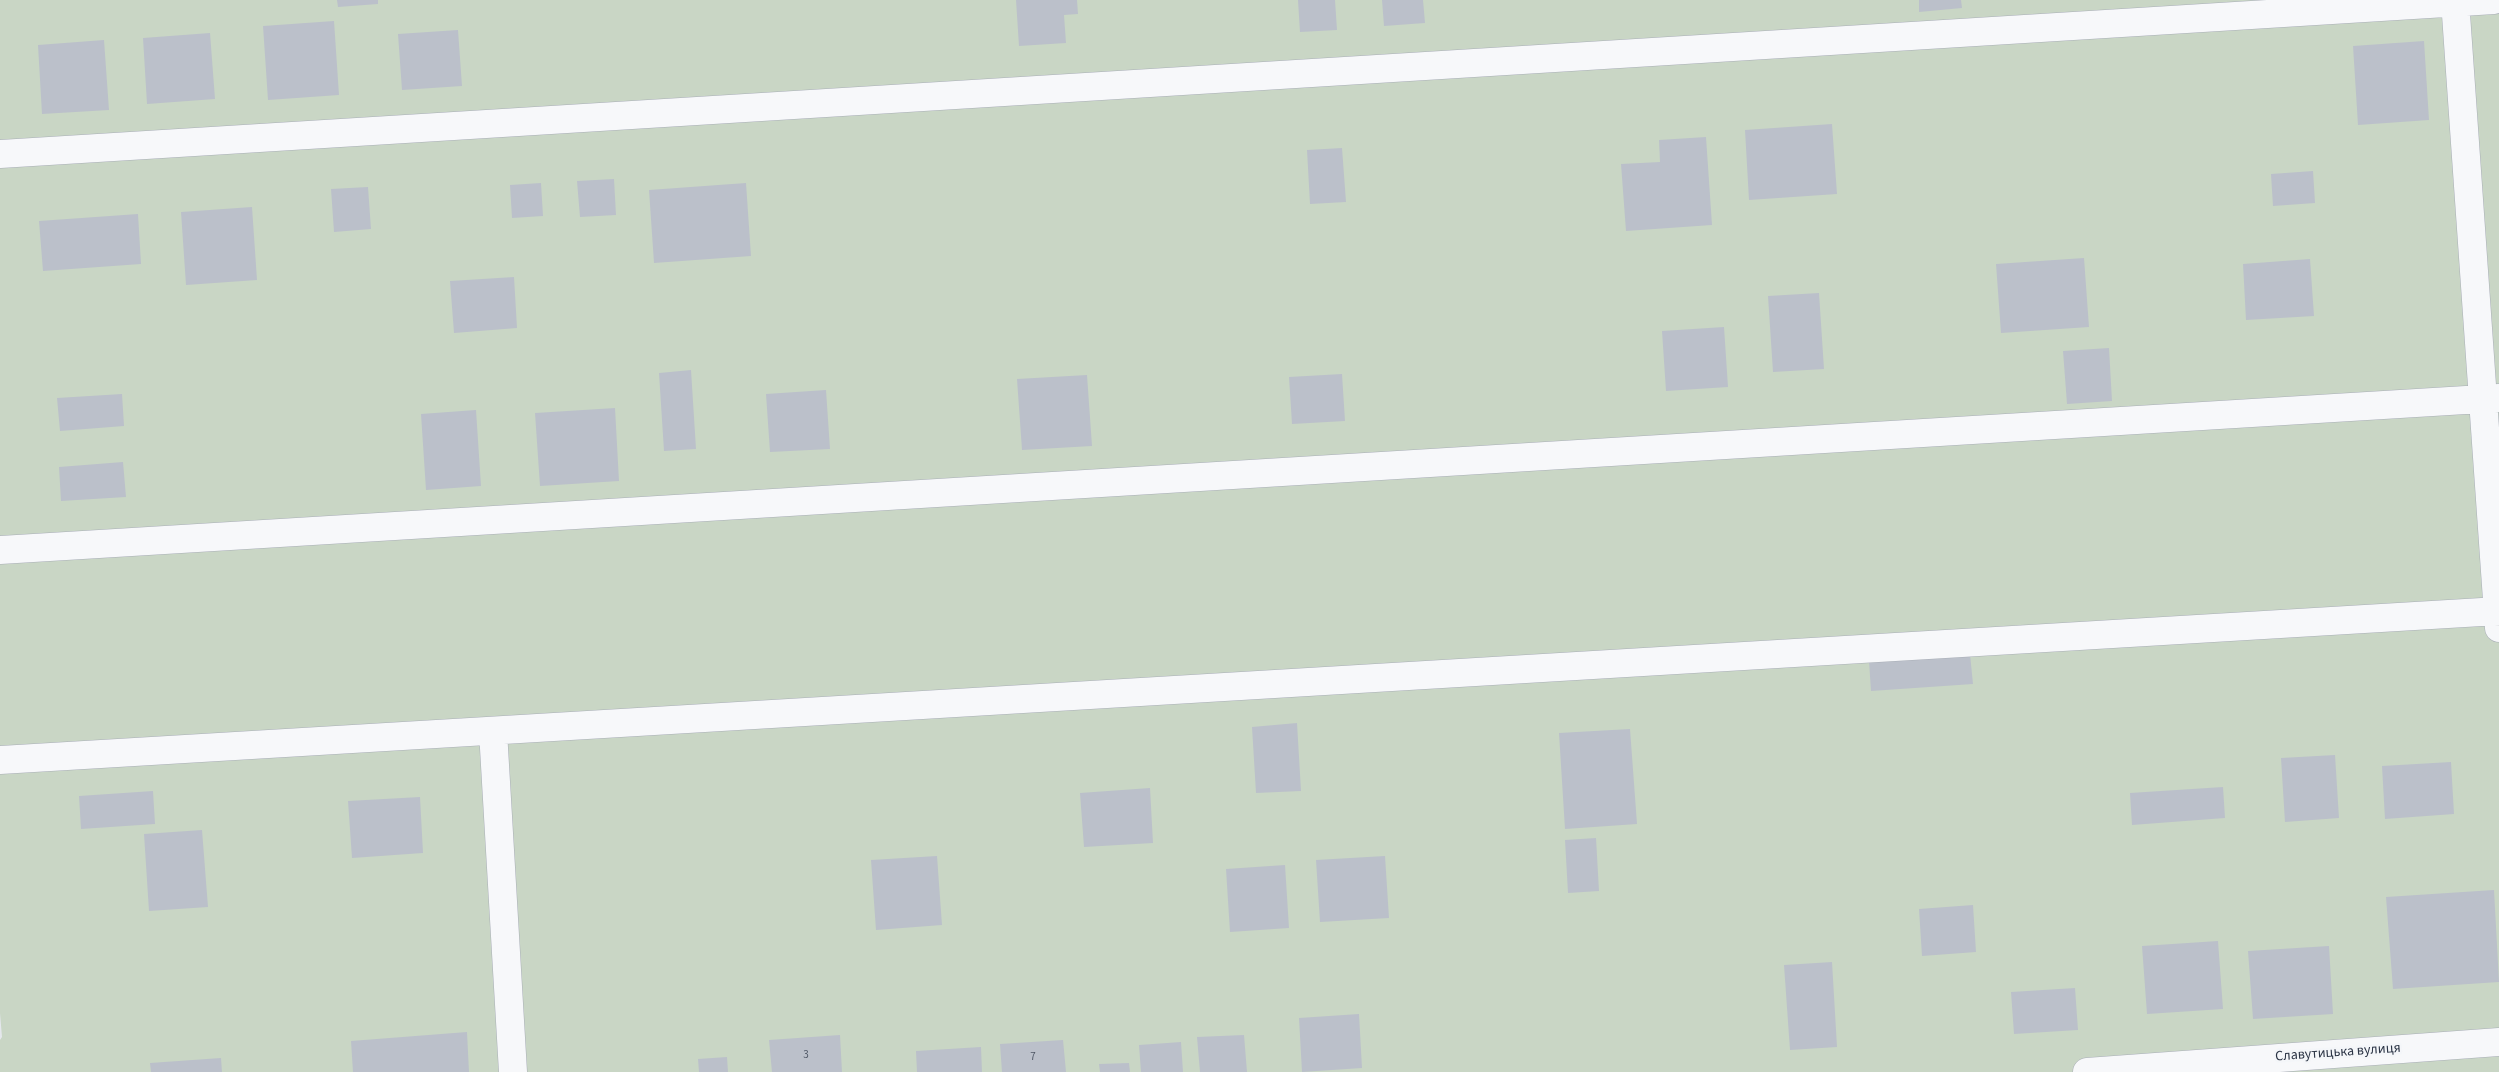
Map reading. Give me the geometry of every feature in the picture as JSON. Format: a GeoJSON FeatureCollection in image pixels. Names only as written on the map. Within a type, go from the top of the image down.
{"type":"FeatureCollection","features":[{"type":"Feature","properties":{"kind":"street"},"geometry":{"type":"LineString","coordinates":[[0,154],[2494,0]]}},
{"type":"Feature","properties":{"kind":"street"},"geometry":{"type":"LineString","coordinates":[[0,760],[2499,617],[2491,398],[2455,1]]}},
{"type":"Feature","properties":{"kind":"street"},"geometry":{"type":"LineString","coordinates":[[0,550],[2491,398]]}},
{"type":"Feature","properties":{"kind":"street"},"geometry":{"type":"LineString","coordinates":[[493,731],[513,1072]]}},
{"type":"Feature","properties":{"kind":"street","name":"Славутицька вулиця"},"geometry":{"type":"LineString","coordinates":[[2087,1072],[2411,1060],[2499,1042]]}},
{"type":"Feature","properties":{"kind":"green space"},"geometry":{"type":"Polygon","coordinates":[[[0,0],[2499,0],[2499,1072],[0,1072],[0,1040],[2,1037],[0,1013],[0,0]]]}},
{"type":"Feature","properties":{"kind":"building"},"geometry":{"type":"Polygon","coordinates":[[[337,0],[378,0],[378,4],[338,7],[337,0]]]}},
{"type":"Feature","properties":{"kind":"building"},"geometry":{"type":"Polygon","coordinates":[[[1016,0],[1077,0],[1078,14],[1064,15],[1066,43],[1019,46],[1016,0]]]}},
{"type":"Feature","properties":{"kind":"building"},"geometry":{"type":"Polygon","coordinates":[[[1298,0],[1335,0],[1337,30],[1300,32],[1298,0]]]}},
{"type":"Feature","properties":{"kind":"building"},"geometry":{"type":"Polygon","coordinates":[[[1382,0],[1423,0],[1425,23],[1384,26],[1382,0]]]}},
{"type":"Feature","properties":{"kind":"building"},"geometry":{"type":"Polygon","coordinates":[[[1919,0],[1961,0],[1962,8],[1919,12],[1919,0]]]}},
{"type":"Feature","properties":{"kind":"building"},"geometry":{"type":"Polygon","coordinates":[[[334,21],[339,95],[268,100],[263,26],[334,21]]]}},
{"type":"Feature","properties":{"kind":"building"},"geometry":{"type":"Polygon","coordinates":[[[458,30],[462,86],[402,90],[398,34],[458,30]]]}},
{"type":"Feature","properties":{"kind":"building"},"geometry":{"type":"Polygon","coordinates":[[[210,33],[215,99],[147,104],[143,38],[210,33]]]}},
{"type":"Feature","properties":{"kind":"building"},"geometry":{"type":"Polygon","coordinates":[[[104,40],[109,110],[42,114],[38,45],[104,40]]]}},
{"type":"Feature","properties":{"kind":"building"},"geometry":{"type":"Polygon","coordinates":[[[2424,41],[2429,120],[2358,125],[2353,46],[2424,41]]]}},
{"type":"Feature","properties":{"kind":"building"},"geometry":{"type":"Polygon","coordinates":[[[1832,124],[1837,194],[1749,200],[1745,130],[1832,124]]]}},
{"type":"Feature","properties":{"kind":"building"},"geometry":{"type":"Polygon","coordinates":[[[1706,137],[1712,225],[1626,231],[1621,164],[1660,162],[1659,140],[1706,137]]]}},
{"type":"Feature","properties":{"kind":"building"},"geometry":{"type":"Polygon","coordinates":[[[1342,148],[1346,202],[1310,204],[1307,150],[1342,148]]]}},
{"type":"Feature","properties":{"kind":"building"},"geometry":{"type":"Polygon","coordinates":[[[2313,171],[2315,203],[2273,206],[2271,174],[2313,171]]]}},
{"type":"Feature","properties":{"kind":"building"},"geometry":{"type":"Polygon","coordinates":[[[614,179],[616,215],[580,217],[577,181],[614,179]]]}},
{"type":"Feature","properties":{"kind":"building"},"geometry":{"type":"Polygon","coordinates":[[[541,183],[543,216],[512,218],[510,185],[541,183]]]}},
{"type":"Feature","properties":{"kind":"building"},"geometry":{"type":"Polygon","coordinates":[[[746,183],[751,256],[654,263],[649,190],[746,183]]]}},
{"type":"Feature","properties":{"kind":"building"},"geometry":{"type":"Polygon","coordinates":[[[368,187],[371,229],[334,232],[331,189],[368,187]]]}},
{"type":"Feature","properties":{"kind":"building"},"geometry":{"type":"Polygon","coordinates":[[[252,207],[257,280],[186,285],[181,212],[252,207]]]}},
{"type":"Feature","properties":{"kind":"building"},"geometry":{"type":"Polygon","coordinates":[[[138,214],[141,264],[43,271],[39,221],[138,214]]]}},
{"type":"Feature","properties":{"kind":"building"},"geometry":{"type":"Polygon","coordinates":[[[2084,258],[2089,327],[2001,333],[1996,264],[2084,258]]]}},
{"type":"Feature","properties":{"kind":"building"},"geometry":{"type":"Polygon","coordinates":[[[2310,259],[2314,316],[2246,320],[2243,264],[2310,259]]]}},
{"type":"Feature","properties":{"kind":"building"},"geometry":{"type":"Polygon","coordinates":[[[514,277],[517,328],[454,333],[450,281],[514,277]]]}},
{"type":"Feature","properties":{"kind":"building"},"geometry":{"type":"Polygon","coordinates":[[[1819,293],[1824,369],[1773,372],[1768,296],[1819,293]]]}},
{"type":"Feature","properties":{"kind":"building"},"geometry":{"type":"Polygon","coordinates":[[[1724,327],[1728,387],[1666,391],[1662,331],[1724,327]]]}},
{"type":"Feature","properties":{"kind":"building"},"geometry":{"type":"Polygon","coordinates":[[[2109,348],[2112,401],[2067,404],[2063,351],[2109,348]]]}},
{"type":"Feature","properties":{"kind":"building"},"geometry":{"type":"Polygon","coordinates":[[[691,370],[696,449],[664,451],[659,373],[691,370]]]}},
{"type":"Feature","properties":{"kind":"building"},"geometry":{"type":"Polygon","coordinates":[[[1342,374],[1345,421],[1292,424],[1289,377],[1342,374]]]}},
{"type":"Feature","properties":{"kind":"building"},"geometry":{"type":"Polygon","coordinates":[[[1087,375],[1092,446],[1022,450],[1017,379],[1087,375]]]}},
{"type":"Feature","properties":{"kind":"building"},"geometry":{"type":"Polygon","coordinates":[[[826,390],[830,449],[770,452],[766,394],[826,390]]]}},
{"type":"Feature","properties":{"kind":"building"},"geometry":{"type":"Polygon","coordinates":[[[122,394],[124,426],[60,431],[57,398],[122,394]]]}},
{"type":"Feature","properties":{"kind":"building"},"geometry":{"type":"Polygon","coordinates":[[[615,408],[619,481],[540,486],[535,413],[615,408]]]}},
{"type":"Feature","properties":{"kind":"building"},"geometry":{"type":"Polygon","coordinates":[[[476,410],[481,486],[426,490],[421,414],[476,410]]]}},
{"type":"Feature","properties":{"kind":"building"},"geometry":{"type":"Polygon","coordinates":[[[123,462],[126,497],[61,501],[59,467],[123,462]]]}},
{"type":"Feature","properties":{"kind":"building"},"geometry":{"type":"Polygon","coordinates":[[[1970,654],[1973,684],[1871,691],[1869,661],[1970,654]]]}},
{"type":"Feature","properties":{"kind":"building"},"geometry":{"type":"Polygon","coordinates":[[[1297,723],[1301,791],[1256,793],[1252,727],[1297,723]]]}},
{"type":"Feature","properties":{"kind":"building"},"geometry":{"type":"Polygon","coordinates":[[[1630,729],[1637,824],[1565,829],[1559,733],[1630,729]]]}},
{"type":"Feature","properties":{"kind":"building"},"geometry":{"type":"Polygon","coordinates":[[[2335,755],[2339,818],[2285,822],[2281,758],[2335,755]]]}},
{"type":"Feature","properties":{"kind":"building"},"geometry":{"type":"Polygon","coordinates":[[[2451,762],[2454,814],[2385,819],[2382,766],[2451,762]]]}},
{"type":"Feature","properties":{"kind":"building"},"geometry":{"type":"Polygon","coordinates":[[[2223,787],[2225,818],[2132,825],[2130,793],[2223,787]]]}},
{"type":"Feature","properties":{"kind":"building"},"geometry":{"type":"Polygon","coordinates":[[[1150,788],[1153,843],[1084,847],[1080,793],[1150,788]]]}},
{"type":"Feature","properties":{"kind":"building"},"geometry":{"type":"Polygon","coordinates":[[[153,791],[155,824],[81,829],[79,796],[153,791]]]}},
{"type":"Feature","properties":{"kind":"building"},"geometry":{"type":"Polygon","coordinates":[[[420,797],[423,853],[352,858],[348,801],[420,797]]]}},
{"type":"Feature","properties":{"kind":"building"},"geometry":{"type":"Polygon","coordinates":[[[202,830],[208,907],[149,911],[144,834],[202,830]]]}},
{"type":"Feature","properties":{"kind":"building"},"geometry":{"type":"Polygon","coordinates":[[[1596,838],[1599,891],[1568,893],[1565,840],[1596,838]]]}},
{"type":"Feature","properties":{"kind":"building"},"geometry":{"type":"Polygon","coordinates":[[[937,856],[942,925],[876,930],[871,860],[937,856]]]}},
{"type":"Feature","properties":{"kind":"building"},"geometry":{"type":"Polygon","coordinates":[[[1385,856],[1389,918],[1320,922],[1316,860],[1385,856]]]}},
{"type":"Feature","properties":{"kind":"building"},"geometry":{"type":"Polygon","coordinates":[[[1285,865],[1289,928],[1230,932],[1226,869],[1285,865]]]}},
{"type":"Feature","properties":{"kind":"building"},"geometry":{"type":"Polygon","coordinates":[[[2494,890],[2499,982],[2393,989],[2386,897],[2494,890]]]}},
{"type":"Feature","properties":{"kind":"building"},"geometry":{"type":"Polygon","coordinates":[[[1973,905],[1976,952],[1922,956],[1919,909],[1973,905]]]}},
{"type":"Feature","properties":{"kind":"building"},"geometry":{"type":"Polygon","coordinates":[[[2218,941],[2223,1009],[2147,1014],[2142,946],[2218,941]]]}},
{"type":"Feature","properties":{"kind":"building"},"geometry":{"type":"Polygon","coordinates":[[[2329,946],[2333,1014],[2253,1019],[2248,951],[2329,946]]]}},
{"type":"Feature","properties":{"kind":"building"},"geometry":{"type":"Polygon","coordinates":[[[1832,962],[1837,1047],[1790,1050],[1784,965],[1832,962]]]}},
{"type":"Feature","properties":{"kind":"building"},"geometry":{"type":"Polygon","coordinates":[[[2075,988],[2078,1030],[2014,1034],[2011,992],[2075,988]]]}},
{"type":"Feature","properties":{"kind":"building"},"geometry":{"type":"Polygon","coordinates":[[[1359,1014],[1362,1068],[1302,1072],[1299,1018],[1359,1014]]]}},
{"type":"Feature","properties":{"kind":"building"},"geometry":{"type":"Polygon","coordinates":[[[467,1032],[469,1072],[353,1072],[351,1041],[467,1032]]]}},
{"type":"Feature","properties":{"kind":"building"},"geometry":{"type":"Polygon","coordinates":[[[840,1035],[842,1072],[772,1072],[769,1040],[840,1035]]]}},
{"type":"Feature","properties":{"kind":"building"},"geometry":{"type":"Polygon","coordinates":[[[1244,1035],[1247,1072],[1200,1072],[1197,1037],[1244,1035]]]}},
{"type":"Feature","properties":{"kind":"building"},"geometry":{"type":"Polygon","coordinates":[[[1063,1040],[1066,1072],[1002,1072],[1000,1044],[1063,1040]]]}},
{"type":"Feature","properties":{"kind":"building"},"geometry":{"type":"Polygon","coordinates":[[[1181,1042],[1183,1072],[1141,1072],[1139,1045],[1181,1042]]]}},
{"type":"Feature","properties":{"kind":"building"},"geometry":{"type":"Polygon","coordinates":[[[981,1047],[982,1072],[917,1072],[916,1051],[981,1047]]]}},
{"type":"Feature","properties":{"kind":"building"},"geometry":{"type":"Polygon","coordinates":[[[727,1057],[728,1072],[699,1072],[698,1059],[727,1057]]]}},
{"type":"Feature","properties":{"kind":"building"},"geometry":{"type":"Polygon","coordinates":[[[221,1058],[222,1072],[151,1072],[150,1063],[221,1058]]]}},
{"type":"Feature","properties":{"kind":"building"},"geometry":{"type":"Polygon","coordinates":[[[1129,1063],[1130,1072],[1100,1072],[1099,1064],[1129,1063]]]}}]}
